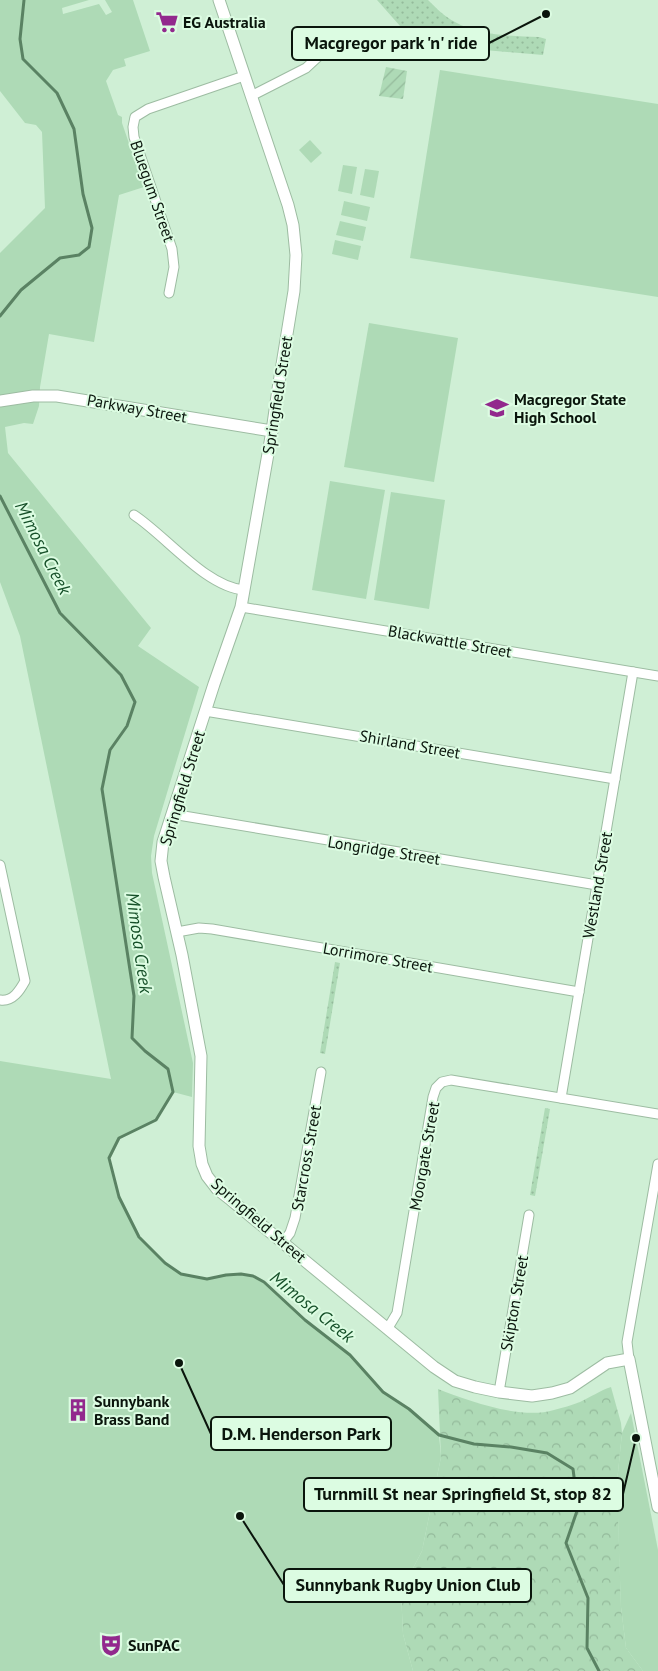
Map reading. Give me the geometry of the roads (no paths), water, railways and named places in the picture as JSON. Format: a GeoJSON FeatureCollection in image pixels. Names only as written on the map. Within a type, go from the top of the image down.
{"type":"FeatureCollection","features":[{"type":"Feature","properties":{"kind":"street","name":"Springfield Street"},"geometry":{"type":"LineString","coordinates":[[219,0],[288,205],[293,225],[296,255],[294,293],[241,606],[163,842],[161,861],[201,1056],[199,1146],[202,1164],[207,1176],[217,1189],[434,1366],[455,1381],[499,1392],[532,1396],[570,1388],[607,1363],[629,1359]]}},
{"type":"Feature","properties":{"kind":"street"},"geometry":{"type":"LineString","coordinates":[[251,96],[306,68],[320,55],[328,41]]}},
{"type":"Feature","properties":{"kind":"street","name":"Bluegum Street"},"geometry":{"type":"LineString","coordinates":[[168,293],[174,267],[172,249],[134,137],[135,117],[148,109],[244,76]]}},
{"type":"Feature","properties":{"kind":"street","name":"Parkway Street"},"geometry":{"type":"LineString","coordinates":[[0,401],[33,396],[57,396],[272,431]]}},
{"type":"Feature","properties":{"kind":"street"},"geometry":{"type":"LineString","coordinates":[[134,516],[149,525],[181,555],[221,583],[244,590]]}},
{"type":"Feature","properties":{"kind":"street","name":"Blackwattle Street"},"geometry":{"type":"LineString","coordinates":[[241,606],[658,676]]}},
{"type":"Feature","properties":{"kind":"street","name":"Westland Street"},"geometry":{"type":"LineString","coordinates":[[561,1098],[633,672]]}},
{"type":"Feature","properties":{"kind":"street","name":"Shirland Street"},"geometry":{"type":"LineString","coordinates":[[205,711],[615,778]]}},
{"type":"Feature","properties":{"kind":"street","name":"Longridge Street"},"geometry":{"type":"LineString","coordinates":[[172,814],[597,885]]}},
{"type":"Feature","properties":{"kind":"street"},"geometry":{"type":"LineString","coordinates":[[0,866],[25,981],[18,994],[4,1001],[0,1000]]}},
{"type":"Feature","properties":{"kind":"street","name":"Lorrimore Street"},"geometry":{"type":"LineString","coordinates":[[177,932],[199,928],[212,929],[579,992]]}},
{"type":"Feature","properties":{"kind":"street","name":"Starcross Street"},"geometry":{"type":"LineString","coordinates":[[283,1242],[290,1233],[296,1218],[321,1072]]}},
{"type":"Feature","properties":{"kind":"street","name":"Moorgate Street"},"geometry":{"type":"LineString","coordinates":[[388,1328],[397,1313],[433,1096],[436,1088],[442,1082],[452,1080],[658,1114]]}},
{"type":"Feature","properties":{"kind":"street"},"geometry":{"type":"LineString","coordinates":[[658,1164],[627,1342],[658,1506]]}},
{"type":"Feature","properties":{"kind":"street","name":"Skipton Street"},"geometry":{"type":"LineString","coordinates":[[499,1392],[529,1214]]}},
{"type":"Feature","properties":{"kind":"waterway","name":"Mimosa Creek"},"geometry":{"type":"LineString","coordinates":[[0,316],[21,290],[60,258],[79,255],[89,247],[92,228],[83,194],[74,129],[57,93],[23,59],[20,39],[24,0]]}},
{"type":"Feature","properties":{"kind":"waterway","name":"Mimosa Creek"},"geometry":{"type":"LineString","coordinates":[[0,496],[60,613],[121,675],[135,702],[127,726],[110,750],[102,789],[134,996],[132,1038],[168,1069],[173,1092],[156,1120],[119,1138],[109,1158],[119,1197],[139,1237],[165,1263],[181,1274],[207,1279],[241,1274],[253,1276],[264,1282],[305,1320],[350,1355],[383,1392],[409,1409],[439,1435],[474,1444],[511,1447],[547,1453],[573,1469],[578,1508],[566,1543],[588,1598],[587,1648],[599,1671]]}},
{"type":"Feature","properties":{"kind":"place","name":"Macgregor park 'n' ride"},"geometry":{"type":"Point","coordinates":[546,14]}},
{"type":"Feature","properties":{"kind":"place","name":"EG Australia"},"geometry":{"type":"Point","coordinates":[167,22]}},
{"type":"Feature","properties":{"kind":"place","name":"Macgregor State High School"},"geometry":{"type":"Point","coordinates":[497,408]}},
{"type":"Feature","properties":{"kind":"place","name":"D.M. Henderson Park"},"geometry":{"type":"Point","coordinates":[179,1363]}},
{"type":"Feature","properties":{"kind":"place","name":"Sunnybank Brass Band"},"geometry":{"type":"Point","coordinates":[78,1410]}},
{"type":"Feature","properties":{"kind":"place","name":"Turnmill St near Springfield St, stop 82"},"geometry":{"type":"Point","coordinates":[636,1438]}},
{"type":"Feature","properties":{"kind":"place","name":"Sunnybank Rugby Union Club"},"geometry":{"type":"Point","coordinates":[240,1516]}},
{"type":"Feature","properties":{"kind":"place","name":"SunPAC"},"geometry":{"type":"Point","coordinates":[111,1645]}}]}
